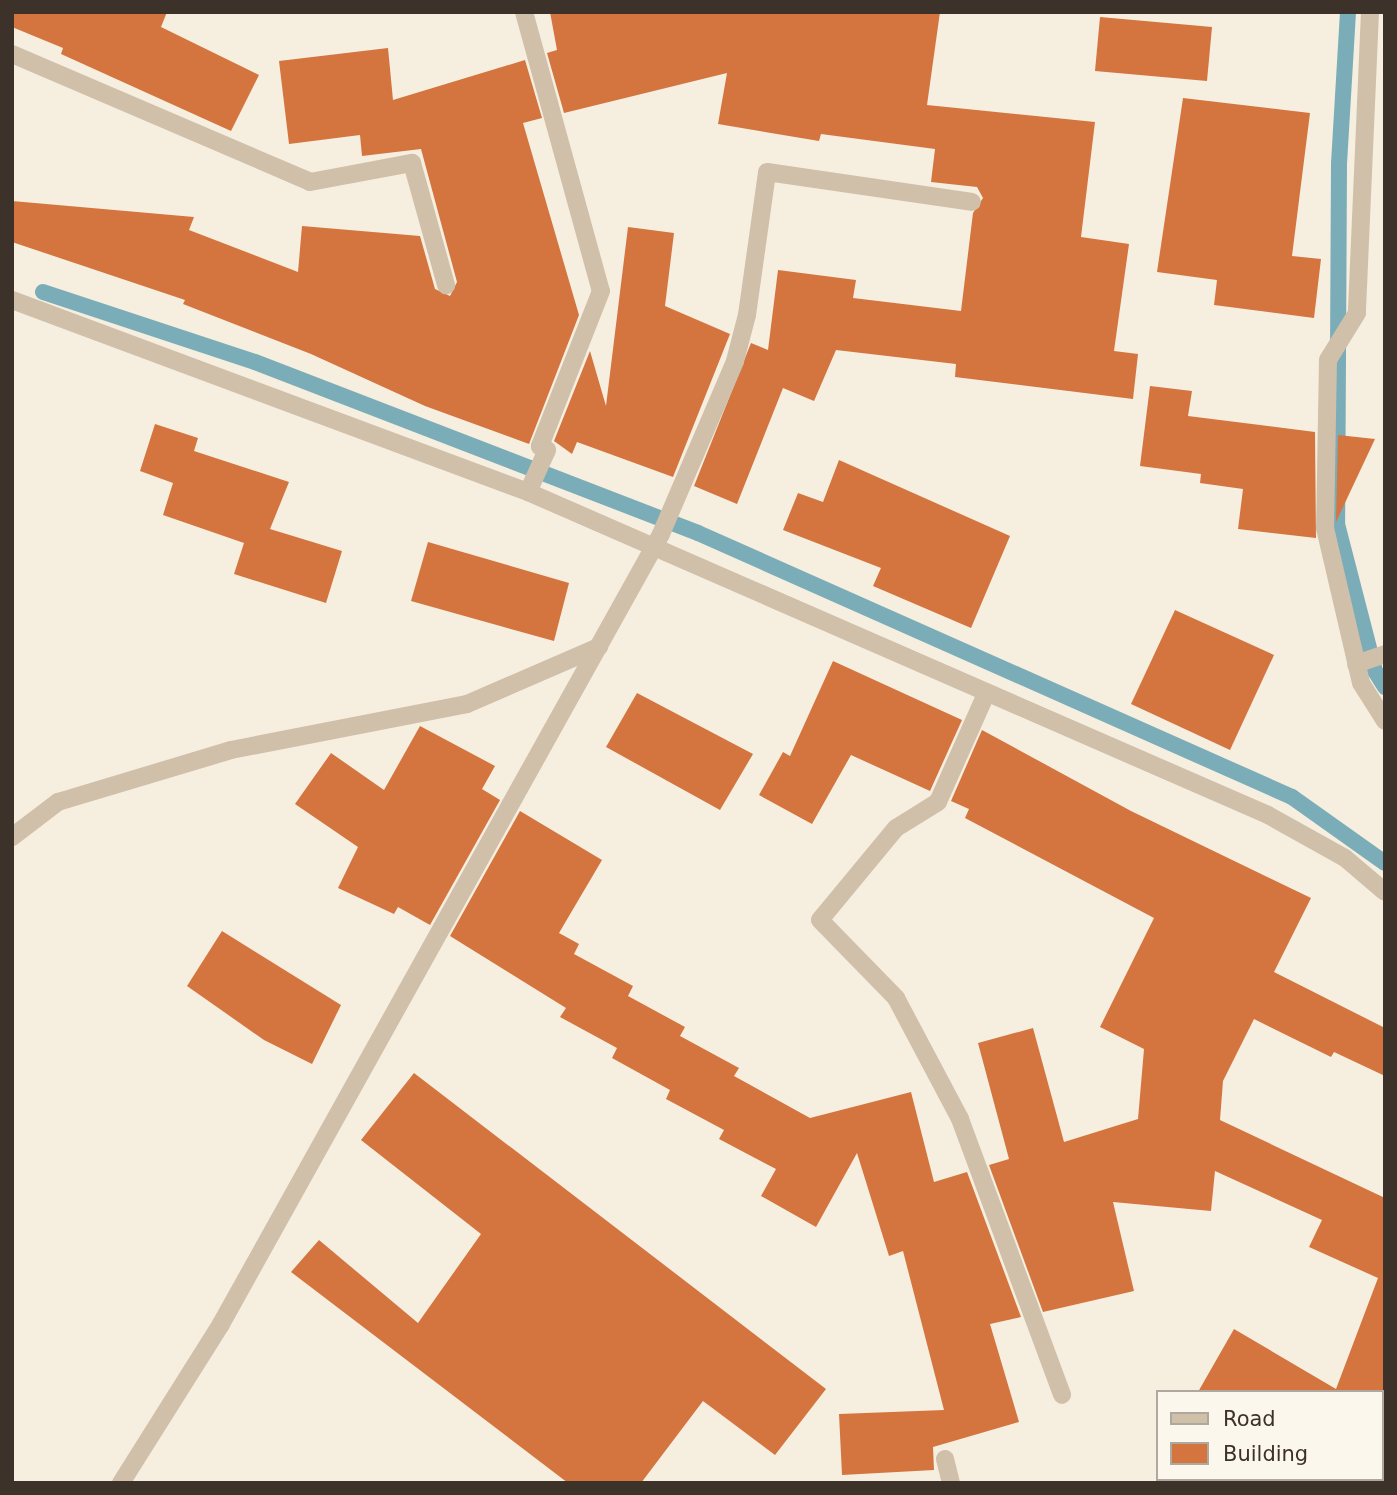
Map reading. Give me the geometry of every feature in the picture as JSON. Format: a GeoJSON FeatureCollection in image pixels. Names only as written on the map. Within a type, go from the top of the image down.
{"type":"FeatureCollection","features":[{"type":"Feature","properties":{"kind":"street"},"geometry":{"type":"LineString","coordinates":[[524,12],[601,291],[540,446],[547,450],[530,488]]}},
{"type":"Feature","properties":{"kind":"street"},"geometry":{"type":"LineString","coordinates":[[1370,12],[1357,313],[1349,330],[1328,360],[1325,528],[1360,662],[1385,721]]}},
{"type":"Feature","properties":{"kind":"street"},"geometry":{"type":"LineString","coordinates":[[12,54],[310,182],[412,163],[446,285]]}},
{"type":"Feature","properties":{"kind":"street"},"geometry":{"type":"LineString","coordinates":[[121,1483],[221,1324],[599,647],[675,504],[738,349],[766,172],[972,202]]}},
{"type":"Feature","properties":{"kind":"street"},"geometry":{"type":"LineString","coordinates":[[12,300],[530,488],[657,540],[986,694],[1268,815],[1345,858],[1385,892]]}},
{"type":"Feature","properties":{"kind":"street"},"geometry":{"type":"LineString","coordinates":[[12,837],[58,802],[231,750],[467,704],[599,647]]}},
{"type":"Feature","properties":{"kind":"street"},"geometry":{"type":"LineString","coordinates":[[1360,662],[1384,654]]}},
{"type":"Feature","properties":{"kind":"street"},"geometry":{"type":"LineString","coordinates":[[986,694],[939,802],[896,828],[820,919],[896,999],[960,1119],[1062,1395]]}},
{"type":"Feature","properties":{"kind":"street"},"geometry":{"type":"LineString","coordinates":[[945,1460],[951,1483]]}},
{"type":"Feature","properties":{"kind":"building"},"geometry":{"type":"Polygon","coordinates":[[[12,12],[167,12],[161,27],[259,75],[231,131],[61,54],[63,48],[12,27],[12,12]]]}},
{"type":"Feature","properties":{"kind":"building"},"geometry":{"type":"Polygon","coordinates":[[[550,12],[940,12],[927,105],[1095,122],[1081,237],[1129,244],[1114,351],[1138,354],[1133,399],[955,377],[956,364],[836,350],[814,401],[783,388],[737,504],[694,486],[751,343],[768,350],[778,270],[856,280],[853,298],[961,311],[973,213],[983,198],[977,187],[931,182],[935,149],[821,134],[819,141],[718,124],[727,73],[564,113],[547,53],[557,50],[550,12]]]}},
{"type":"Feature","properties":{"kind":"building"},"geometry":{"type":"Polygon","coordinates":[[[1100,17],[1212,27],[1207,81],[1095,71],[1100,17]]]}},
{"type":"Feature","properties":{"kind":"building"},"geometry":{"type":"Polygon","coordinates":[[[388,48],[393,100],[525,60],[542,118],[523,123],[579,315],[529,444],[425,406],[311,354],[183,304],[185,300],[12,242],[12,201],[194,217],[189,230],[298,272],[302,226],[420,236],[435,289],[450,296],[457,282],[421,149],[362,156],[360,135],[289,144],[279,61],[388,48]]]}},
{"type":"Feature","properties":{"kind":"building"},"geometry":{"type":"Polygon","coordinates":[[[1183,98],[1310,113],[1292,256],[1321,259],[1314,318],[1214,305],[1217,280],[1157,272],[1183,98]]]}},
{"type":"Feature","properties":{"kind":"building"},"geometry":{"type":"Polygon","coordinates":[[[628,227],[674,233],[665,306],[730,334],[673,477],[577,442],[572,454],[554,441],[590,351],[606,406],[628,227]]]}},
{"type":"Feature","properties":{"kind":"building"},"geometry":{"type":"Polygon","coordinates":[[[1150,386],[1192,391],[1188,416],[1315,432],[1316,538],[1238,529],[1243,489],[1200,483],[1201,474],[1140,466],[1150,386]]]}},
{"type":"Feature","properties":{"kind":"building"},"geometry":{"type":"Polygon","coordinates":[[[155,424],[198,438],[194,451],[289,482],[270,529],[342,551],[326,603],[234,574],[244,543],[163,515],[173,483],[140,471],[155,424]]]}},
{"type":"Feature","properties":{"kind":"building"},"geometry":{"type":"Polygon","coordinates":[[[1338,435],[1375,439],[1336,522],[1338,435]]]}},
{"type":"Feature","properties":{"kind":"building"},"geometry":{"type":"Polygon","coordinates":[[[839,460],[1010,536],[971,628],[873,586],[881,568],[783,530],[798,493],[823,502],[839,460]]]}},
{"type":"Feature","properties":{"kind":"building"},"geometry":{"type":"Polygon","coordinates":[[[428,542],[569,583],[554,641],[411,601],[428,542]]]}},
{"type":"Feature","properties":{"kind":"building"},"geometry":{"type":"Polygon","coordinates":[[[1175,610],[1274,655],[1230,750],[1131,704],[1175,610]]]}},
{"type":"Feature","properties":{"kind":"building"},"geometry":{"type":"Polygon","coordinates":[[[833,661],[962,720],[930,791],[851,755],[812,824],[759,795],[783,752],[790,756],[833,661]]]}},
{"type":"Feature","properties":{"kind":"building"},"geometry":{"type":"Polygon","coordinates":[[[637,693],[753,754],[720,810],[606,747],[637,693]]]}},
{"type":"Feature","properties":{"kind":"building"},"geometry":{"type":"Polygon","coordinates":[[[420,726],[495,766],[482,789],[500,800],[430,925],[398,907],[394,914],[338,888],[358,847],[295,804],[331,753],[384,790],[420,726]]]}},
{"type":"Feature","properties":{"kind":"building"},"geometry":{"type":"Polygon","coordinates":[[[982,730],[1131,811],[1311,898],[1274,972],[1385,1028],[1385,1076],[1334,1052],[1331,1057],[1254,1019],[1223,1081],[1220,1120],[1385,1198],[1385,1392],[1199,1390],[1234,1329],[1336,1389],[1378,1278],[1309,1247],[1322,1220],[1215,1171],[1211,1211],[1113,1202],[1134,1291],[1043,1312],[989,1165],[1009,1159],[978,1043],[1033,1028],[1064,1142],[1138,1119],[1144,1049],[1100,1027],[1154,918],[965,818],[969,809],[951,801],[982,730]]]}},
{"type":"Feature","properties":{"kind":"building"},"geometry":{"type":"Polygon","coordinates":[[[520,811],[602,860],[559,933],[579,944],[574,954],[633,986],[628,996],[685,1027],[680,1036],[739,1068],[734,1076],[810,1118],[911,1092],[934,1182],[967,1172],[1021,1317],[990,1324],[1019,1422],[933,1447],[934,1470],[842,1475],[839,1414],[944,1410],[903,1251],[889,1256],[857,1153],[816,1227],[761,1196],[776,1169],[719,1139],[724,1130],[666,1099],[670,1090],[612,1058],[617,1048],[560,1017],[566,1008],[450,936],[520,811]]]}},
{"type":"Feature","properties":{"kind":"building"},"geometry":{"type":"Polygon","coordinates":[[[222,931],[341,1005],[312,1064],[264,1040],[187,986],[222,931]]]}},
{"type":"Feature","properties":{"kind":"building"},"geometry":{"type":"Polygon","coordinates":[[[414,1073],[826,1389],[775,1455],[703,1401],[641,1483],[568,1483],[291,1272],[319,1240],[418,1323],[481,1234],[361,1140],[414,1073]]]}},
{"type":"Feature","properties":{"kind":"waterway"},"geometry":{"type":"LineString","coordinates":[[1348,12],[1339,164],[1337,524],[1375,671],[1385,687]]}},
{"type":"Feature","properties":{"kind":"waterway"},"geometry":{"type":"LineString","coordinates":[[43,292],[255,362],[698,533],[1292,797],[1385,863]]}}]}
